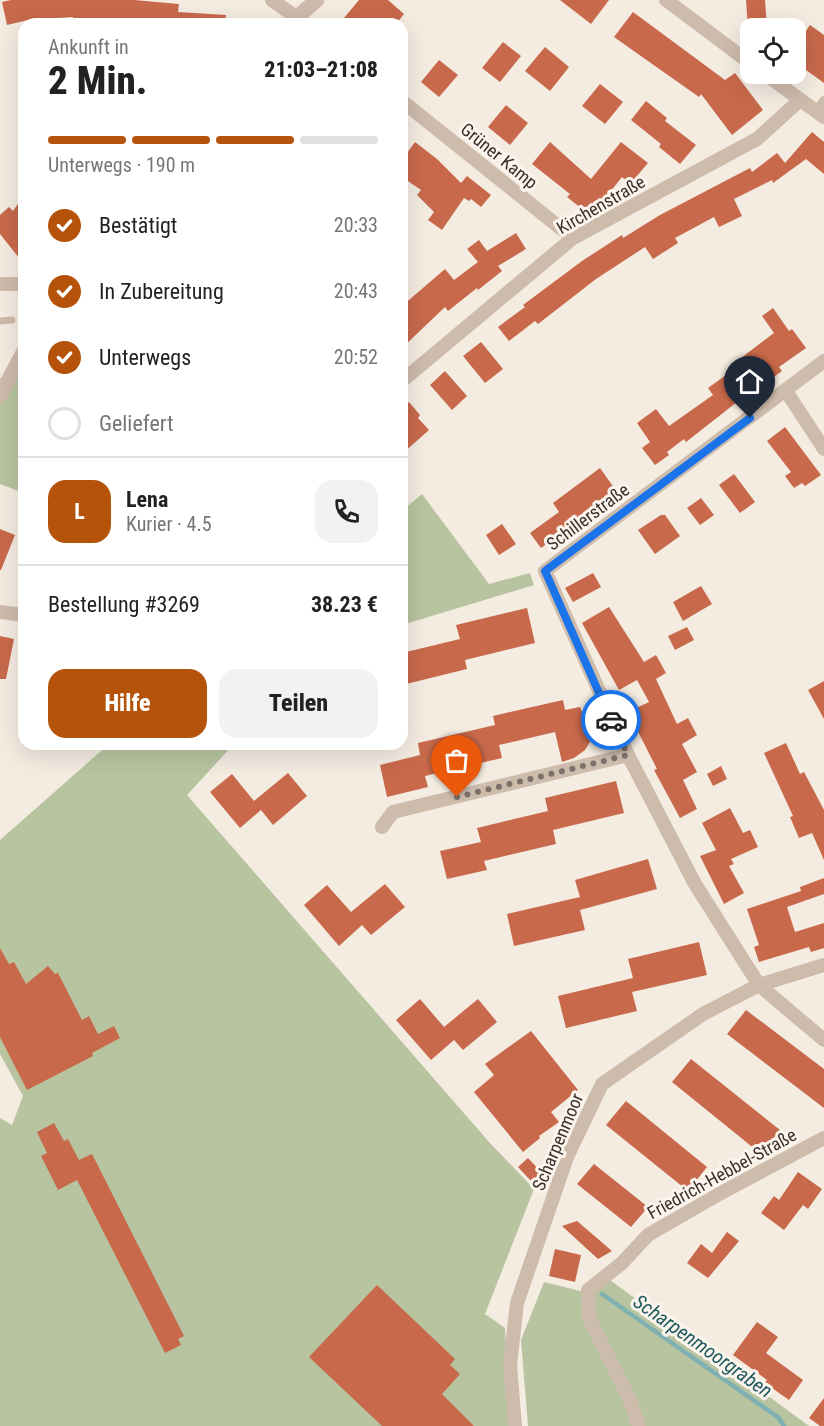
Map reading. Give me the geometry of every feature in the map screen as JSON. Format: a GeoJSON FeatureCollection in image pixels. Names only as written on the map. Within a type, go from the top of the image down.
{"type":"FeatureCollection","features":[{"type":"Feature","properties":{"kind":"street"},"geometry":{"type":"LineString","coordinates":[[272,0],[292,18]]}},
{"type":"Feature","properties":{"kind":"street"},"geometry":{"type":"LineString","coordinates":[[301,18],[317,0]]}},
{"type":"Feature","properties":{"kind":"street"},"geometry":{"type":"LineString","coordinates":[[666,0],[740,56]]}},
{"type":"Feature","properties":{"kind":"street"},"geometry":{"type":"LineString","coordinates":[[778,84],[800,100],[821,110]]}},
{"type":"Feature","properties":{"kind":"street","name":"Kirchenstraße"},"geometry":{"type":"LineString","coordinates":[[408,376],[573,238],[757,140],[800,100]]}},
{"type":"Feature","properties":{"kind":"street","name":"Grüner Kamp"},"geometry":{"type":"LineString","coordinates":[[408,106],[573,238]]}},
{"type":"Feature","properties":{"kind":"street"},"geometry":{"type":"LineString","coordinates":[[0,284],[18,284]]}},
{"type":"Feature","properties":{"kind":"street","name":"Schillerstraße"},"geometry":{"type":"LineString","coordinates":[[824,361],[786,392],[545,571],[628,755],[695,884],[759,985],[824,1040]]}},
{"type":"Feature","properties":{"kind":"street"},"geometry":{"type":"LineString","coordinates":[[0,396],[18,362]]}},
{"type":"Feature","properties":{"kind":"street"},"geometry":{"type":"LineString","coordinates":[[786,392],[824,449]]}},
{"type":"Feature","properties":{"kind":"street"},"geometry":{"type":"LineString","coordinates":[[0,612],[18,614]]}},
{"type":"Feature","properties":{"kind":"street"},"geometry":{"type":"LineString","coordinates":[[382,826],[393,812],[628,755]]}},
{"type":"Feature","properties":{"kind":"street","name":"Scharpenmoor"},"geometry":{"type":"LineString","coordinates":[[515,1426],[510,1365],[517,1302],[567,1157],[602,1084],[703,1014],[759,985],[824,965]]}},
{"type":"Feature","properties":{"kind":"street","name":"Friedrich-Hebbel-Straße"},"geometry":{"type":"LineString","coordinates":[[639,1426],[628,1396],[589,1318],[588,1290],[622,1263],[648,1235],[824,1138]]}},
{"type":"Feature","properties":{"kind":"lane"},"geometry":{"type":"LineString","coordinates":[[0,321],[12,321]]}},
{"type":"Feature","properties":{"kind":"green space"},"geometry":{"type":"Polygon","coordinates":[[[0,378],[18,379],[18,491],[0,484],[0,378]]]}},
{"type":"Feature","properties":{"kind":"green space"},"geometry":{"type":"Polygon","coordinates":[[[422,494],[489,584],[530,573],[534,585],[408,623],[408,506],[422,494]]]}},
{"type":"Feature","properties":{"kind":"green space"},"geometry":{"type":"Polygon","coordinates":[[[102,750],[228,750],[187,795],[489,1142],[534,1189],[485,1314],[505,1328],[511,1426],[0,1426],[0,1118],[12,1125],[23,1096],[0,1054],[0,840],[102,750]]]}},
{"type":"Feature","properties":{"kind":"green space"},"geometry":{"type":"Polygon","coordinates":[[[610,1280],[809,1426],[528,1426],[521,1340],[544,1282],[592,1294],[610,1280]]]}},
{"type":"Feature","properties":{"kind":"building"},"geometry":{"type":"Polygon","coordinates":[[[11,0],[134,0],[179,4],[178,12],[226,15],[226,18],[18,18],[18,22],[7,25],[2,2],[11,0]]]}},
{"type":"Feature","properties":{"kind":"building"},"geometry":{"type":"Polygon","coordinates":[[[359,0],[388,0],[404,14],[401,18],[344,18],[359,0]]]}},
{"type":"Feature","properties":{"kind":"building"},"geometry":{"type":"Polygon","coordinates":[[[560,0],[609,0],[591,24],[560,0]]]}},
{"type":"Feature","properties":{"kind":"building"},"geometry":{"type":"Polygon","coordinates":[[[746,0],[765,0],[766,18],[747,18],[746,0]]]}},
{"type":"Feature","properties":{"kind":"building"},"geometry":{"type":"Polygon","coordinates":[[[633,12],[725,80],[735,73],[740,80],[740,84],[743,84],[763,110],[732,135],[701,94],[699,97],[614,37],[633,12]]]}},
{"type":"Feature","properties":{"kind":"building"},"geometry":{"type":"Polygon","coordinates":[[[810,25],[824,35],[824,83],[806,70],[806,31],[810,25]]]}},
{"type":"Feature","properties":{"kind":"building"},"geometry":{"type":"Polygon","coordinates":[[[503,42],[521,56],[500,82],[482,68],[503,42]]]}},
{"type":"Feature","properties":{"kind":"building"},"geometry":{"type":"Polygon","coordinates":[[[545,47],[569,67],[550,91],[525,71],[545,47]]]}},
{"type":"Feature","properties":{"kind":"building"},"geometry":{"type":"Polygon","coordinates":[[[439,60],[458,75],[439,97],[421,82],[439,60]]]}},
{"type":"Feature","properties":{"kind":"building"},"geometry":{"type":"Polygon","coordinates":[[[600,84],[623,102],[605,124],[582,106],[600,84]]]}},
{"type":"Feature","properties":{"kind":"building"},"geometry":{"type":"Polygon","coordinates":[[[646,101],[667,118],[665,121],[696,145],[680,164],[659,147],[661,144],[631,120],[646,101]]]}},
{"type":"Feature","properties":{"kind":"building"},"geometry":{"type":"Polygon","coordinates":[[[506,105],[528,123],[510,145],[488,127],[506,105]]]}},
{"type":"Feature","properties":{"kind":"building"},"geometry":{"type":"Polygon","coordinates":[[[812,132],[824,142],[824,174],[806,159],[773,183],[772,180],[734,199],[742,216],[719,227],[714,217],[675,238],[678,243],[653,259],[645,247],[596,279],[538,324],[535,321],[509,341],[498,327],[525,307],[523,305],[582,261],[622,235],[623,238],[660,215],[750,168],[752,172],[777,153],[785,163],[812,132]]]}},
{"type":"Feature","properties":{"kind":"building"},"geometry":{"type":"Polygon","coordinates":[[[415,142],[437,159],[461,183],[467,176],[491,195],[481,207],[471,199],[469,201],[464,198],[442,230],[428,220],[434,212],[417,195],[421,190],[408,181],[408,152],[415,142]]]}},
{"type":"Feature","properties":{"kind":"building"},"geometry":{"type":"Polygon","coordinates":[[[550,142],[591,179],[621,142],[648,163],[630,184],[622,177],[591,216],[567,197],[570,194],[532,164],[550,142]]]}},
{"type":"Feature","properties":{"kind":"building"},"geometry":{"type":"Polygon","coordinates":[[[18,204],[18,256],[0,234],[0,215],[9,207],[13,211],[18,204]]]}},
{"type":"Feature","properties":{"kind":"building"},"geometry":{"type":"Polygon","coordinates":[[[516,233],[526,249],[498,266],[502,271],[478,290],[477,288],[448,311],[445,307],[408,342],[408,301],[445,269],[454,280],[478,262],[467,249],[479,240],[487,251],[516,233]]]}},
{"type":"Feature","properties":{"kind":"building"},"geometry":{"type":"Polygon","coordinates":[[[773,308],[789,331],[792,329],[806,348],[779,367],[782,371],[762,386],[760,384],[686,442],[684,439],[667,452],[669,455],[655,465],[642,448],[650,442],[637,423],[656,409],[669,426],[713,395],[708,388],[744,362],[741,358],[774,333],[762,316],[773,308]]]}},
{"type":"Feature","properties":{"kind":"building"},"geometry":{"type":"Polygon","coordinates":[[[481,342],[503,369],[485,383],[463,356],[481,342]]]}},
{"type":"Feature","properties":{"kind":"building"},"geometry":{"type":"Polygon","coordinates":[[[445,371],[467,396],[452,410],[430,385],[445,371]]]}},
{"type":"Feature","properties":{"kind":"building"},"geometry":{"type":"Polygon","coordinates":[[[408,403],[420,415],[418,418],[429,430],[408,449],[408,403]]]}},
{"type":"Feature","properties":{"kind":"building"},"geometry":{"type":"Polygon","coordinates":[[[785,427],[821,475],[805,486],[802,483],[794,488],[785,476],[791,472],[767,441],[785,427]]]}},
{"type":"Feature","properties":{"kind":"building"},"geometry":{"type":"Polygon","coordinates":[[[600,468],[617,492],[588,511],[590,514],[541,548],[530,533],[559,512],[553,503],[600,468]]]}},
{"type":"Feature","properties":{"kind":"building"},"geometry":{"type":"Polygon","coordinates":[[[734,474],[755,502],[740,513],[719,485],[734,474]]]}},
{"type":"Feature","properties":{"kind":"building"},"geometry":{"type":"Polygon","coordinates":[[[701,498],[714,515],[700,525],[687,508],[701,498]]]}},
{"type":"Feature","properties":{"kind":"building"},"geometry":{"type":"Polygon","coordinates":[[[661,515],[665,515],[680,536],[655,554],[638,530],[661,515]]]}},
{"type":"Feature","properties":{"kind":"building"},"geometry":{"type":"Polygon","coordinates":[[[502,524],[516,544],[499,555],[486,535],[502,524]]]}},
{"type":"Feature","properties":{"kind":"building"},"geometry":{"type":"Polygon","coordinates":[[[0,529],[15,535],[1,570],[0,570],[0,529]]]}},
{"type":"Feature","properties":{"kind":"building"},"geometry":{"type":"Polygon","coordinates":[[[593,573],[601,587],[573,602],[565,588],[593,573]]]}},
{"type":"Feature","properties":{"kind":"building"},"geometry":{"type":"Polygon","coordinates":[[[701,586],[712,604],[683,621],[673,602],[701,586]]]}},
{"type":"Feature","properties":{"kind":"building"},"geometry":{"type":"Polygon","coordinates":[[[609,607],[644,662],[656,655],[666,673],[656,679],[677,724],[688,718],[697,735],[682,744],[697,772],[683,780],[697,809],[680,818],[654,770],[657,769],[628,712],[649,702],[637,680],[619,690],[582,623],[609,607]]]}},
{"type":"Feature","properties":{"kind":"building"},"geometry":{"type":"Polygon","coordinates":[[[527,608],[535,643],[465,660],[467,669],[408,684],[408,652],[460,639],[456,625],[527,608]]]}},
{"type":"Feature","properties":{"kind":"building"},"geometry":{"type":"Polygon","coordinates":[[[687,627],[694,640],[675,650],[668,636],[687,627]]]}},
{"type":"Feature","properties":{"kind":"building"},"geometry":{"type":"Polygon","coordinates":[[[0,636],[14,639],[6,679],[0,679],[0,636]]]}},
{"type":"Feature","properties":{"kind":"building"},"geometry":{"type":"Polygon","coordinates":[[[824,681],[824,719],[808,690],[824,681]]]}},
{"type":"Feature","properties":{"kind":"building"},"geometry":{"type":"Polygon","coordinates":[[[563,700],[565,710],[580,707],[590,729],[591,740],[585,750],[574,758],[562,762],[555,732],[499,745],[502,758],[425,776],[428,787],[387,797],[380,765],[420,755],[418,743],[495,725],[493,716],[563,700]]]}},
{"type":"Feature","properties":{"kind":"building"},"geometry":{"type":"Polygon","coordinates":[[[786,743],[800,774],[804,772],[824,810],[824,860],[812,833],[799,838],[790,817],[793,816],[764,753],[786,743]]]}},
{"type":"Feature","properties":{"kind":"building"},"geometry":{"type":"Polygon","coordinates":[[[721,766],[727,779],[713,786],[707,774],[721,766]]]}},
{"type":"Feature","properties":{"kind":"building"},"geometry":{"type":"Polygon","coordinates":[[[288,773],[307,796],[273,825],[261,810],[240,828],[210,792],[232,774],[254,801],[288,773]]]}},
{"type":"Feature","properties":{"kind":"building"},"geometry":{"type":"Polygon","coordinates":[[[616,781],[624,813],[553,830],[556,844],[484,861],[487,870],[447,879],[440,851],[481,842],[477,828],[548,811],[545,798],[616,781]]]}},
{"type":"Feature","properties":{"kind":"building"},"geometry":{"type":"Polygon","coordinates":[[[730,808],[743,833],[750,830],[758,847],[731,859],[734,864],[729,866],[744,893],[724,904],[700,856],[716,850],[702,823],[730,808]]]}},
{"type":"Feature","properties":{"kind":"building"},"geometry":{"type":"Polygon","coordinates":[[[648,859],[657,889],[580,910],[585,930],[514,946],[507,914],[580,897],[575,880],[648,859]]]}},
{"type":"Feature","properties":{"kind":"building"},"geometry":{"type":"Polygon","coordinates":[[[824,878],[824,894],[787,907],[795,932],[824,923],[824,948],[811,952],[809,947],[759,962],[754,947],[759,945],[747,909],[801,891],[800,887],[824,878]]]}},
{"type":"Feature","properties":{"kind":"building"},"geometry":{"type":"Polygon","coordinates":[[[385,884],[405,907],[371,935],[362,925],[339,946],[304,905],[327,885],[351,912],[385,884]]]}},
{"type":"Feature","properties":{"kind":"building"},"geometry":{"type":"Polygon","coordinates":[[[699,942],[707,975],[632,992],[637,1011],[566,1028],[558,996],[633,978],[628,959],[699,942]]]}},
{"type":"Feature","properties":{"kind":"building"},"geometry":{"type":"Polygon","coordinates":[[[0,948],[9,964],[14,962],[26,984],[48,966],[55,974],[58,973],[82,1020],[89,1016],[98,1034],[114,1026],[120,1038],[92,1053],[93,1056],[27,1090],[0,1037],[0,948]]]}},
{"type":"Feature","properties":{"kind":"building"},"geometry":{"type":"Polygon","coordinates":[[[420,999],[444,1027],[478,999],[497,1022],[463,1050],[454,1040],[431,1060],[396,1020],[420,999]]]}},
{"type":"Feature","properties":{"kind":"building"},"geometry":{"type":"Polygon","coordinates":[[[746,1010],[824,1069],[824,1108],[727,1034],[746,1010]]]}},
{"type":"Feature","properties":{"kind":"building"},"geometry":{"type":"Polygon","coordinates":[[[531,1031],[578,1090],[551,1112],[559,1122],[539,1136],[540,1138],[523,1152],[474,1092],[494,1075],[485,1064],[531,1031]]]}},
{"type":"Feature","properties":{"kind":"building"},"geometry":{"type":"Polygon","coordinates":[[[691,1059],[780,1130],[761,1154],[672,1082],[691,1059]]]}},
{"type":"Feature","properties":{"kind":"building"},"geometry":{"type":"Polygon","coordinates":[[[626,1101],[707,1167],[688,1191],[606,1125],[626,1101]]]}},
{"type":"Feature","properties":{"kind":"building"},"geometry":{"type":"Polygon","coordinates":[[[54,1123],[64,1141],[68,1139],[79,1160],[92,1154],[184,1336],[178,1339],[181,1345],[165,1353],[77,1180],[58,1190],[41,1156],[47,1153],[37,1132],[54,1123]]]}},
{"type":"Feature","properties":{"kind":"building"},"geometry":{"type":"Polygon","coordinates":[[[528,1158],[542,1173],[532,1182],[518,1167],[528,1158]]]}},
{"type":"Feature","properties":{"kind":"building"},"geometry":{"type":"Polygon","coordinates":[[[594,1164],[648,1207],[631,1227],[577,1184],[594,1164]]]}},
{"type":"Feature","properties":{"kind":"building"},"geometry":{"type":"Polygon","coordinates":[[[798,1172],[822,1189],[808,1209],[803,1205],[784,1230],[761,1213],[774,1196],[779,1200],[798,1172]]]}},
{"type":"Feature","properties":{"kind":"building"},"geometry":{"type":"Polygon","coordinates":[[[577,1221],[612,1251],[598,1259],[562,1226],[577,1221]]]}},
{"type":"Feature","properties":{"kind":"building"},"geometry":{"type":"Polygon","coordinates":[[[727,1232],[739,1241],[708,1278],[687,1263],[701,1244],[712,1253],[727,1232]]]}},
{"type":"Feature","properties":{"kind":"building"},"geometry":{"type":"Polygon","coordinates":[[[555,1249],[581,1255],[575,1282],[549,1276],[555,1249]]]}},
{"type":"Feature","properties":{"kind":"building"},"geometry":{"type":"Polygon","coordinates":[[[377,1285],[455,1359],[450,1365],[460,1374],[442,1394],[474,1426],[382,1426],[309,1357],[377,1285]]]}},
{"type":"Feature","properties":{"kind":"building"},"geometry":{"type":"Polygon","coordinates":[[[757,1322],[778,1337],[766,1353],[803,1380],[789,1400],[765,1383],[767,1380],[733,1355],[757,1322]]]}},
{"type":"Feature","properties":{"kind":"building"},"geometry":{"type":"Polygon","coordinates":[[[824,1398],[824,1426],[820,1426],[809,1418],[824,1398]]]}},
{"type":"Feature","properties":{"kind":"waterway","name":"Scharpenmoorgraben"},"geometry":{"type":"LineString","coordinates":[[602,1294],[779,1418],[784,1426]]}},
{"type":"Feature","properties":{"kind":"way so far"},"geometry":{"type":"LineString","coordinates":[[457,797],[628,755],[611,720]]}},
{"type":"Feature","properties":{"kind":"route"},"geometry":{"type":"LineString","coordinates":[[611,720],[545,571],[750,418]]}}]}
